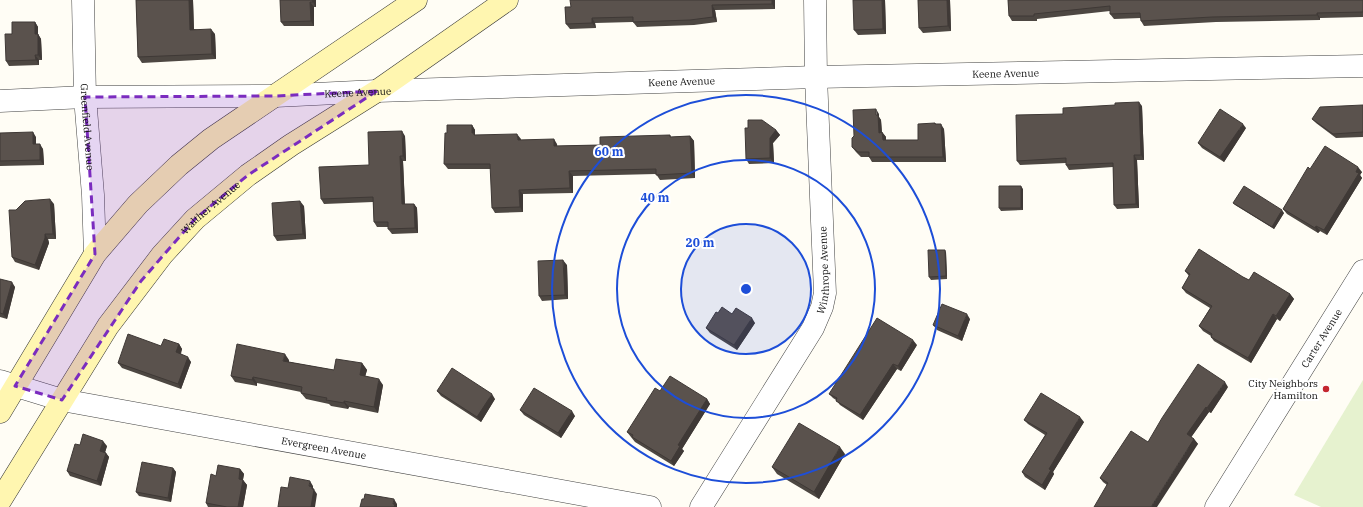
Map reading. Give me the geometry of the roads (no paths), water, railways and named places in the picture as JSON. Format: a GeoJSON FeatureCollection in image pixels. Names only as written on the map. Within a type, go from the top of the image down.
{"type":"FeatureCollection","features":[{"type":"Feature","properties":{"kind":"main road"},"geometry":{"type":"LineString","coordinates":[[0,412],[8,383],[95,254],[138,204],[179,165],[211,139],[416,0]]}},
{"type":"Feature","properties":{"kind":"main road","name":"Walther Avenue"},"geometry":{"type":"LineString","coordinates":[[0,500],[108,326],[162,255],[195,219],[254,170],[377,91],[507,0]]}},
{"type":"Feature","properties":{"kind":"street","name":"Greenfield Avenue"},"geometry":{"type":"LineString","coordinates":[[83,0],[85,97],[93,195],[95,254]]}},
{"type":"Feature","properties":{"kind":"street","name":"Winthrope Avenue"},"geometry":{"type":"LineString","coordinates":[[701,507],[813,328],[822,307],[824,286],[816,77],[815,0]]}},
{"type":"Feature","properties":{"kind":"street","name":"Keene Avenue"},"geometry":{"type":"LineString","coordinates":[[0,101],[85,97],[275,96],[377,91],[816,77],[1363,66]]}},
{"type":"Feature","properties":{"kind":"street","name":"Carter Avenue"},"geometry":{"type":"LineString","coordinates":[[1216,507],[1363,270]]}},
{"type":"Feature","properties":{"kind":"street","name":"Evergreen Avenue"},"geometry":{"type":"LineString","coordinates":[[8,383],[62,400],[650,507]]}},
{"type":"Feature","properties":{"kind":"place","name":"City Neighbors Hamilton"},"geometry":{"type":"Point","coordinates":[1326,389]}}]}
